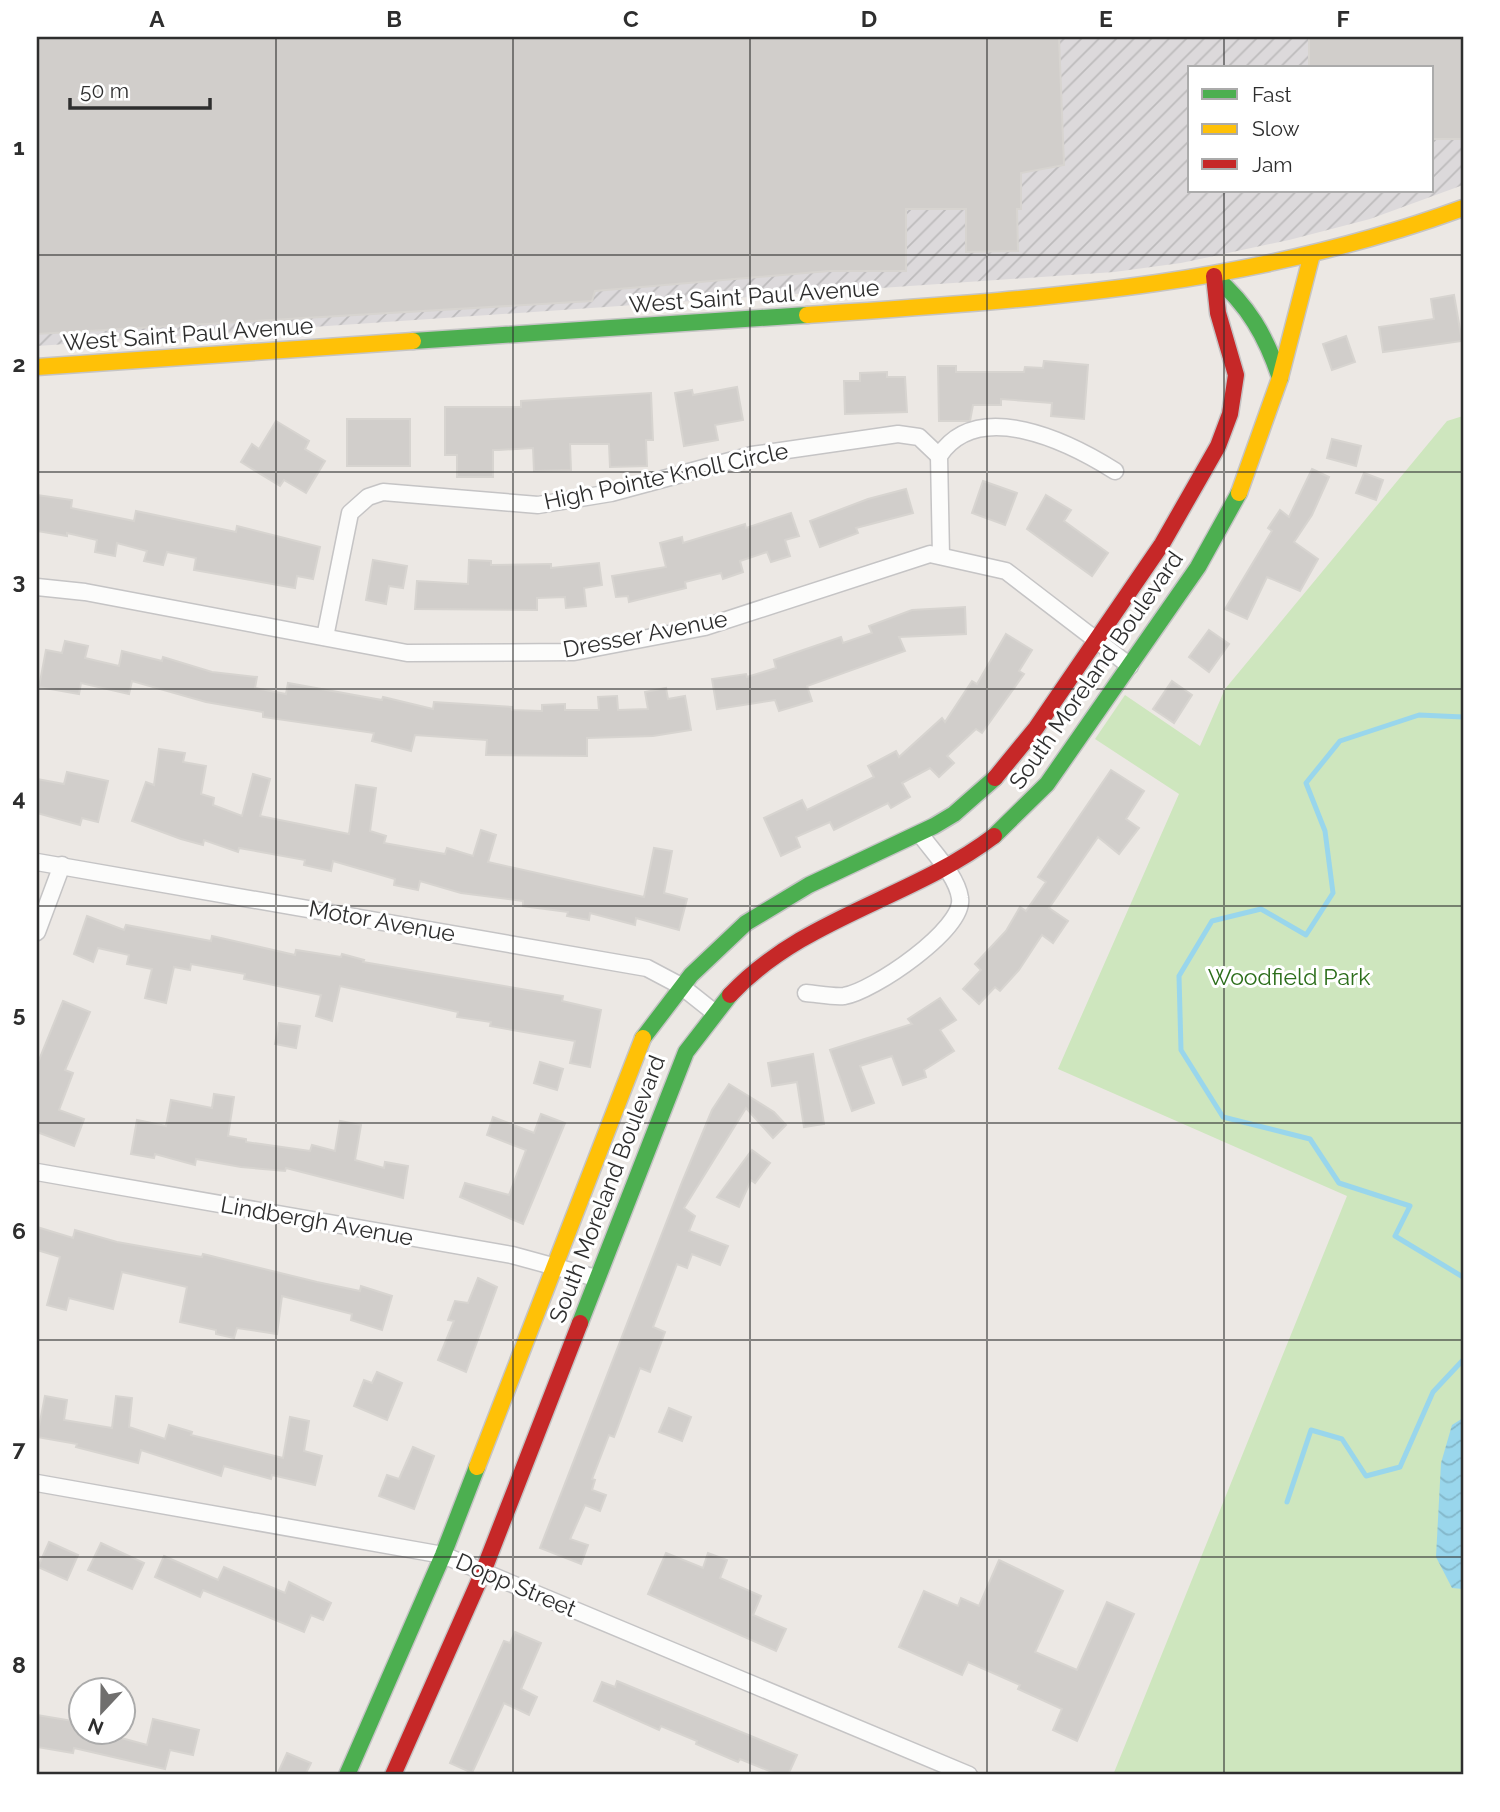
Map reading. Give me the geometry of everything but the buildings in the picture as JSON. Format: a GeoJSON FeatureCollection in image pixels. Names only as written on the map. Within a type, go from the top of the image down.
{"type":"FeatureCollection","features":[{"type":"Feature","properties":{"kind":"street","name":"West Saint Paul Avenue"},"geometry":{"type":"LineString","coordinates":[[37,367],[1051,298],[1145,289],[1312,254],[1463,208]]}},
{"type":"Feature","properties":{"kind":"street","name":"South Moreland Boulevard"},"geometry":{"type":"LineString","coordinates":[[347,1775],[443,1555],[644,1034],[681,986],[731,935],[788,896],[920,834],[956,812],[1006,767],[1185,509],[1280,378],[1312,254]]}},
{"type":"Feature","properties":{"kind":"street","name":"South Moreland Boulevard"},"geometry":{"type":"LineString","coordinates":[[393,1775],[483,1572],[675,1075],[693,1040],[731,993],[792,944],[945,868],[994,837],[1029,804],[1066,760],[1216,537],[1240,492],[1242,430],[1231,405],[1236,374],[1217,310],[1214,276]]}},
{"type":"Feature","properties":{"kind":"street"},"geometry":{"type":"LineString","coordinates":[[1214,276],[1239,297],[1259,322],[1280,378]]}},
{"type":"Feature","properties":{"kind":"street"},"geometry":{"type":"LineString","coordinates":[[941,556],[939,456],[953,438],[966,431],[995,429],[1043,434],[1076,446],[1115,471]]}},
{"type":"Feature","properties":{"kind":"street","name":"High Pointe Knoll Circle"},"geometry":{"type":"LineString","coordinates":[[325,638],[350,513],[368,497],[383,492],[538,505],[611,493],[751,455],[898,434],[919,437],[939,456]]}},
{"type":"Feature","properties":{"kind":"street","name":"Dresser Avenue"},"geometry":{"type":"LineString","coordinates":[[37,587],[85,592],[407,653],[574,652],[705,627],[930,554],[1006,570],[1130,666]]}},
{"type":"Feature","properties":{"kind":"street"},"geometry":{"type":"LineString","coordinates":[[806,993],[844,996],[864,989],[904,965],[935,939],[961,905],[958,890],[920,834]]}},
{"type":"Feature","properties":{"kind":"street","name":"Motor Avenue"},"geometry":{"type":"LineString","coordinates":[[37,862],[647,968],[681,986],[715,1013]]}},
{"type":"Feature","properties":{"kind":"street"},"geometry":{"type":"LineString","coordinates":[[37,932],[62,865]]}},
{"type":"Feature","properties":{"kind":"street","name":"Lindbergh Avenue"},"geometry":{"type":"LineString","coordinates":[[37,1172],[555,1265],[596,1278]]}},
{"type":"Feature","properties":{"kind":"street","name":"Dopp Street"},"geometry":{"type":"LineString","coordinates":[[37,1483],[443,1555],[969,1775]]}},
{"type":"Feature","properties":{"kind":"shaded area"},"geometry":{"type":"Polygon","coordinates":[[[37,37],[1463,37],[1463,185],[1370,219],[1289,240],[1181,263],[1114,272],[37,346],[37,37]]]}},
{"type":"Feature","properties":{"kind":"green space","name":"Woodfield Park"},"geometry":{"type":"Polygon","coordinates":[[[1463,416],[1463,1775],[1113,1775],[1347,1196],[1058,1069],[1179,794],[1095,739],[1125,695],[1200,746],[1225,689],[1447,421],[1463,416]]]}},
{"type":"Feature","properties":{"kind":"water"},"geometry":{"type":"Polygon","coordinates":[[[1463,1418],[1463,1589],[1452,1588],[1436,1557],[1441,1463],[1452,1425],[1463,1418]]]}},
{"type":"Feature","properties":{"kind":"waterway"},"geometry":{"type":"LineString","coordinates":[[1463,717],[1419,715],[1340,741],[1306,783],[1325,831],[1333,893],[1306,935],[1261,909],[1212,921],[1179,976],[1181,1050],[1223,1117],[1310,1139],[1339,1183],[1410,1206],[1395,1236],[1463,1277]]}},
{"type":"Feature","properties":{"kind":"waterway"},"geometry":{"type":"LineString","coordinates":[[1287,1502],[1311,1430],[1342,1439],[1366,1476],[1400,1467],[1433,1392],[1463,1360]]}},
{"type":"Feature","properties":{"kind":"traffic: fast"},"geometry":{"type":"LineString","coordinates":[[1214,276],[1237,298],[1254,322],[1269,348],[1280,378]]}},
{"type":"Feature","properties":{"kind":"traffic: fast"},"geometry":{"type":"LineString","coordinates":[[413,341],[807,315]]}},
{"type":"Feature","properties":{"kind":"traffic: fast"},"geometry":{"type":"LineString","coordinates":[[994,836],[1047,784],[1198,567],[1239,493]]}},
{"type":"Feature","properties":{"kind":"traffic: fast"},"geometry":{"type":"LineString","coordinates":[[643,1038],[691,975],[746,923],[809,885],[934,826],[954,814],[995,778]]}},
{"type":"Feature","properties":{"kind":"traffic: fast"},"geometry":{"type":"LineString","coordinates":[[580,1323],[686,1052],[730,995]]}},
{"type":"Feature","properties":{"kind":"traffic: fast"},"geometry":{"type":"LineString","coordinates":[[347,1775],[443,1555],[477,1467]]}},
{"type":"Feature","properties":{"kind":"traffic: slow"},"geometry":{"type":"LineString","coordinates":[[807,315],[1057,295],[1220,273],[1382,235],[1463,208]]}},
{"type":"Feature","properties":{"kind":"traffic: slow"},"geometry":{"type":"LineString","coordinates":[[1239,493],[1280,378],[1312,254]]}},
{"type":"Feature","properties":{"kind":"traffic: slow"},"geometry":{"type":"LineString","coordinates":[[37,367],[413,341]]}},
{"type":"Feature","properties":{"kind":"traffic: slow"},"geometry":{"type":"LineString","coordinates":[[477,1467],[643,1038]]}},
{"type":"Feature","properties":{"kind":"traffic: jam"},"geometry":{"type":"LineString","coordinates":[[995,778],[1036,728],[1162,544],[1218,446],[1230,414],[1236,375],[1218,313],[1214,276]]}},
{"type":"Feature","properties":{"kind":"traffic: jam"},"geometry":{"type":"LineString","coordinates":[[730,995],[759,968],[790,946],[962,858],[994,836]]}},
{"type":"Feature","properties":{"kind":"traffic: jam"},"geometry":{"type":"LineString","coordinates":[[393,1775],[483,1572],[580,1323]]}}]}
